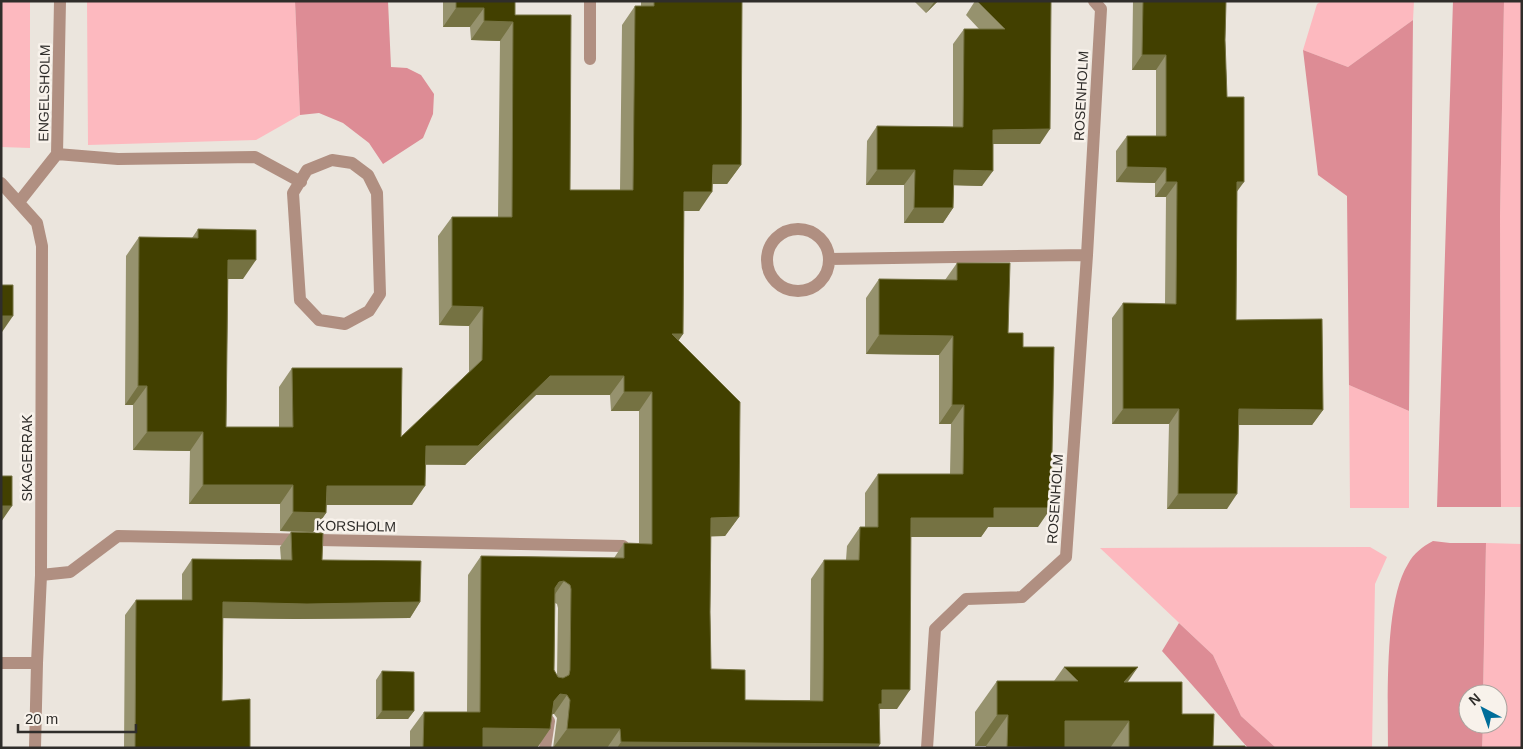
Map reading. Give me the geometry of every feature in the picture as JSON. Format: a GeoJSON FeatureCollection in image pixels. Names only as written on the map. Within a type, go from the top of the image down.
{"type":"FeatureCollection","features":[{"type":"Feature","properties":{"kind":"street","name":"ENGELSHOLM"},"geometry":{"type":"LineString","coordinates":[[19,202],[57,154],[60,1]]}},
{"type":"Feature","properties":{"kind":"street"},"geometry":{"type":"LineString","coordinates":[[590,1],[590,59]]}},
{"type":"Feature","properties":{"kind":"street","name":"ROSENHOLM"},"geometry":{"type":"LineString","coordinates":[[927,748],[935,629],[966,599],[1022,597],[1066,558],[1087,255],[1101,9],[1094,1]]}},
{"type":"Feature","properties":{"kind":"street"},"geometry":{"type":"LineString","coordinates":[[57,154],[118,159],[255,157],[300,182]]}},
{"type":"Feature","properties":{"kind":"street"},"geometry":{"type":"LineString","coordinates":[[332,160],[352,163],[368,175],[377,193],[380,294],[369,311],[345,324],[319,320],[300,300],[293,193],[300,182],[307,170],[332,160]]}},
{"type":"Feature","properties":{"kind":"street","name":"SKAGERRAK"},"geometry":{"type":"LineString","coordinates":[[1,183],[37,222],[42,246],[41,575],[35,748]]}},
{"type":"Feature","properties":{"kind":"street"},"geometry":{"type":"LineString","coordinates":[[792,228],[810,230],[824,241],[830,258],[826,276],[812,288],[794,292],[777,285],[767,270],[766,252],[776,236],[792,228]]}},
{"type":"Feature","properties":{"kind":"street"},"geometry":{"type":"LineString","coordinates":[[830,258],[1087,255]]}},
{"type":"Feature","properties":{"kind":"street","name":"KORSHOLM"},"geometry":{"type":"LineString","coordinates":[[41,575],[70,572],[118,536],[623,546]]}},
{"type":"Feature","properties":{"kind":"street"},"geometry":{"type":"LineString","coordinates":[[1,664],[37,663]]}},
{"type":"Feature","properties":{"kind":"street"},"geometry":{"type":"LineString","coordinates":[[545,748],[549,721]]}},
{"type":"Feature","properties":{"kind":"shaded area"},"geometry":{"type":"Polygon","coordinates":[[[1,1],[30,1],[30,148],[1,147],[1,1]]]}},
{"type":"Feature","properties":{"kind":"shaded area"},"geometry":{"type":"Polygon","coordinates":[[[87,1],[295,1],[300,115],[256,140],[88,145],[87,1]]]}},
{"type":"Feature","properties":{"kind":"shaded area"},"geometry":{"type":"Polygon","coordinates":[[[295,1],[388,1],[391,67],[407,68],[421,75],[434,94],[433,114],[423,138],[383,164],[369,143],[343,123],[319,113],[300,115],[295,1]]]}},
{"type":"Feature","properties":{"kind":"shaded area"},"geometry":{"type":"Polygon","coordinates":[[[1322,1],[1414,1],[1413,20],[1348,67],[1303,50],[1317,4],[1322,1]]]}},
{"type":"Feature","properties":{"kind":"shaded area"},"geometry":{"type":"Polygon","coordinates":[[[1453,1],[1504,1],[1500,215],[1501,507],[1437,507],[1453,1]]]}},
{"type":"Feature","properties":{"kind":"shaded area"},"geometry":{"type":"Polygon","coordinates":[[[1504,1],[1522,1],[1522,507],[1501,507],[1500,215],[1504,1]]]}},
{"type":"Feature","properties":{"kind":"shaded area"},"geometry":{"type":"Polygon","coordinates":[[[1413,20],[1409,411],[1349,385],[1347,196],[1318,175],[1303,50],[1348,67],[1413,20]]]}},
{"type":"Feature","properties":{"kind":"shaded area"},"geometry":{"type":"Polygon","coordinates":[[[1349,385],[1409,411],[1409,508],[1350,508],[1349,385]]]}},
{"type":"Feature","properties":{"kind":"shaded area"},"geometry":{"type":"Polygon","coordinates":[[[1433,541],[1486,543],[1483,684],[1458,684],[1458,734],[1483,734],[1482,748],[1388,748],[1389,653],[1395,602],[1400,581],[1410,560],[1433,541]]]}},
{"type":"Feature","properties":{"kind":"shaded area"},"geometry":{"type":"Polygon","coordinates":[[[1486,543],[1522,544],[1522,748],[1482,748],[1483,734],[1508,734],[1508,684],[1483,684],[1486,543]]]}},
{"type":"Feature","properties":{"kind":"shaded area"},"geometry":{"type":"Polygon","coordinates":[[[1370,547],[1387,557],[1375,584],[1372,748],[1276,748],[1241,716],[1213,655],[1100,548],[1370,547]]]}},
{"type":"Feature","properties":{"kind":"shaded area"},"geometry":{"type":"Polygon","coordinates":[[[1179,623],[1213,655],[1241,716],[1276,748],[1248,748],[1162,651],[1179,623]]]}},
{"type":"Feature","properties":{"kind":"building"},"geometry":{"type":"Polygon","coordinates":[[[456,1],[515,1],[515,15],[571,15],[570,190],[633,190],[635,6],[654,6],[654,1],[742,1],[741,165],[713,165],[712,192],[684,192],[683,334],[672,334],[740,402],[739,517],[711,518],[710,612],[711,669],[745,670],[745,700],[823,701],[824,560],[859,560],[860,527],[878,527],[878,474],[963,474],[964,405],[952,405],[953,336],[879,335],[879,279],[957,280],[957,263],[1010,263],[1008,333],[1023,333],[1023,347],[1054,347],[1051,508],[994,508],[994,518],[911,518],[910,690],[882,690],[882,704],[879,704],[880,744],[621,742],[620,729],[567,729],[570,700],[567,695],[560,694],[554,701],[550,729],[483,728],[483,748],[423,748],[424,712],[480,712],[481,556],[624,558],[624,543],[652,544],[652,392],[624,392],[624,376],[550,376],[478,446],[426,446],[425,486],[327,486],[326,513],[293,512],[293,485],[203,485],[203,432],[147,432],[147,386],[138,386],[139,237],[198,238],[198,229],[256,230],[256,260],[228,260],[226,427],[293,427],[292,368],[402,368],[401,437],[482,360],[483,307],[452,306],[452,217],[512,217],[513,22],[484,21],[484,8],[456,8],[456,1]],[[564,581],[559,582],[555,588],[554,670],[558,677],[563,678],[569,675],[570,670],[570,585],[564,581]]]}},
{"type":"Feature","properties":{"kind":"building"},"geometry":{"type":"Polygon","coordinates":[[[977,1],[1051,1],[1050,129],[993,130],[993,171],[954,170],[953,208],[914,208],[915,170],[877,170],[877,126],[963,127],[964,29],[1005,29],[977,1]]]}},
{"type":"Feature","properties":{"kind":"building"},"geometry":{"type":"Polygon","coordinates":[[[1143,1],[1226,1],[1227,97],[1244,97],[1244,182],[1237,182],[1236,320],[1322,319],[1323,410],[1239,409],[1237,494],[1178,494],[1179,409],[1123,409],[1123,303],[1176,304],[1177,182],[1166,182],[1166,168],[1127,167],[1127,136],[1166,136],[1166,55],[1142,55],[1143,1]]]}},
{"type":"Feature","properties":{"kind":"building"},"geometry":{"type":"Polygon","coordinates":[[[1,285],[13,285],[13,316],[1,316],[1,285]]]}},
{"type":"Feature","properties":{"kind":"building"},"geometry":{"type":"Polygon","coordinates":[[[1,476],[12,476],[12,506],[1,506],[1,476]]]}},
{"type":"Feature","properties":{"kind":"building"},"geometry":{"type":"Polygon","coordinates":[[[291,532],[323,533],[322,560],[421,561],[420,602],[307,604],[223,602],[222,701],[250,699],[250,748],[135,748],[136,600],[192,600],[192,559],[292,560],[291,532]]]}},
{"type":"Feature","properties":{"kind":"building"},"geometry":{"type":"Polygon","coordinates":[[[1064,667],[1138,667],[1124,682],[1182,682],[1182,714],[1214,714],[1213,746],[1245,746],[1245,748],[1129,748],[1129,721],[1065,721],[1065,748],[1007,747],[1008,715],[997,715],[997,681],[1078,681],[1064,667]]]}},
{"type":"Feature","properties":{"kind":"building"},"geometry":{"type":"Polygon","coordinates":[[[382,671],[414,672],[414,711],[382,711],[382,671]]]}}]}
